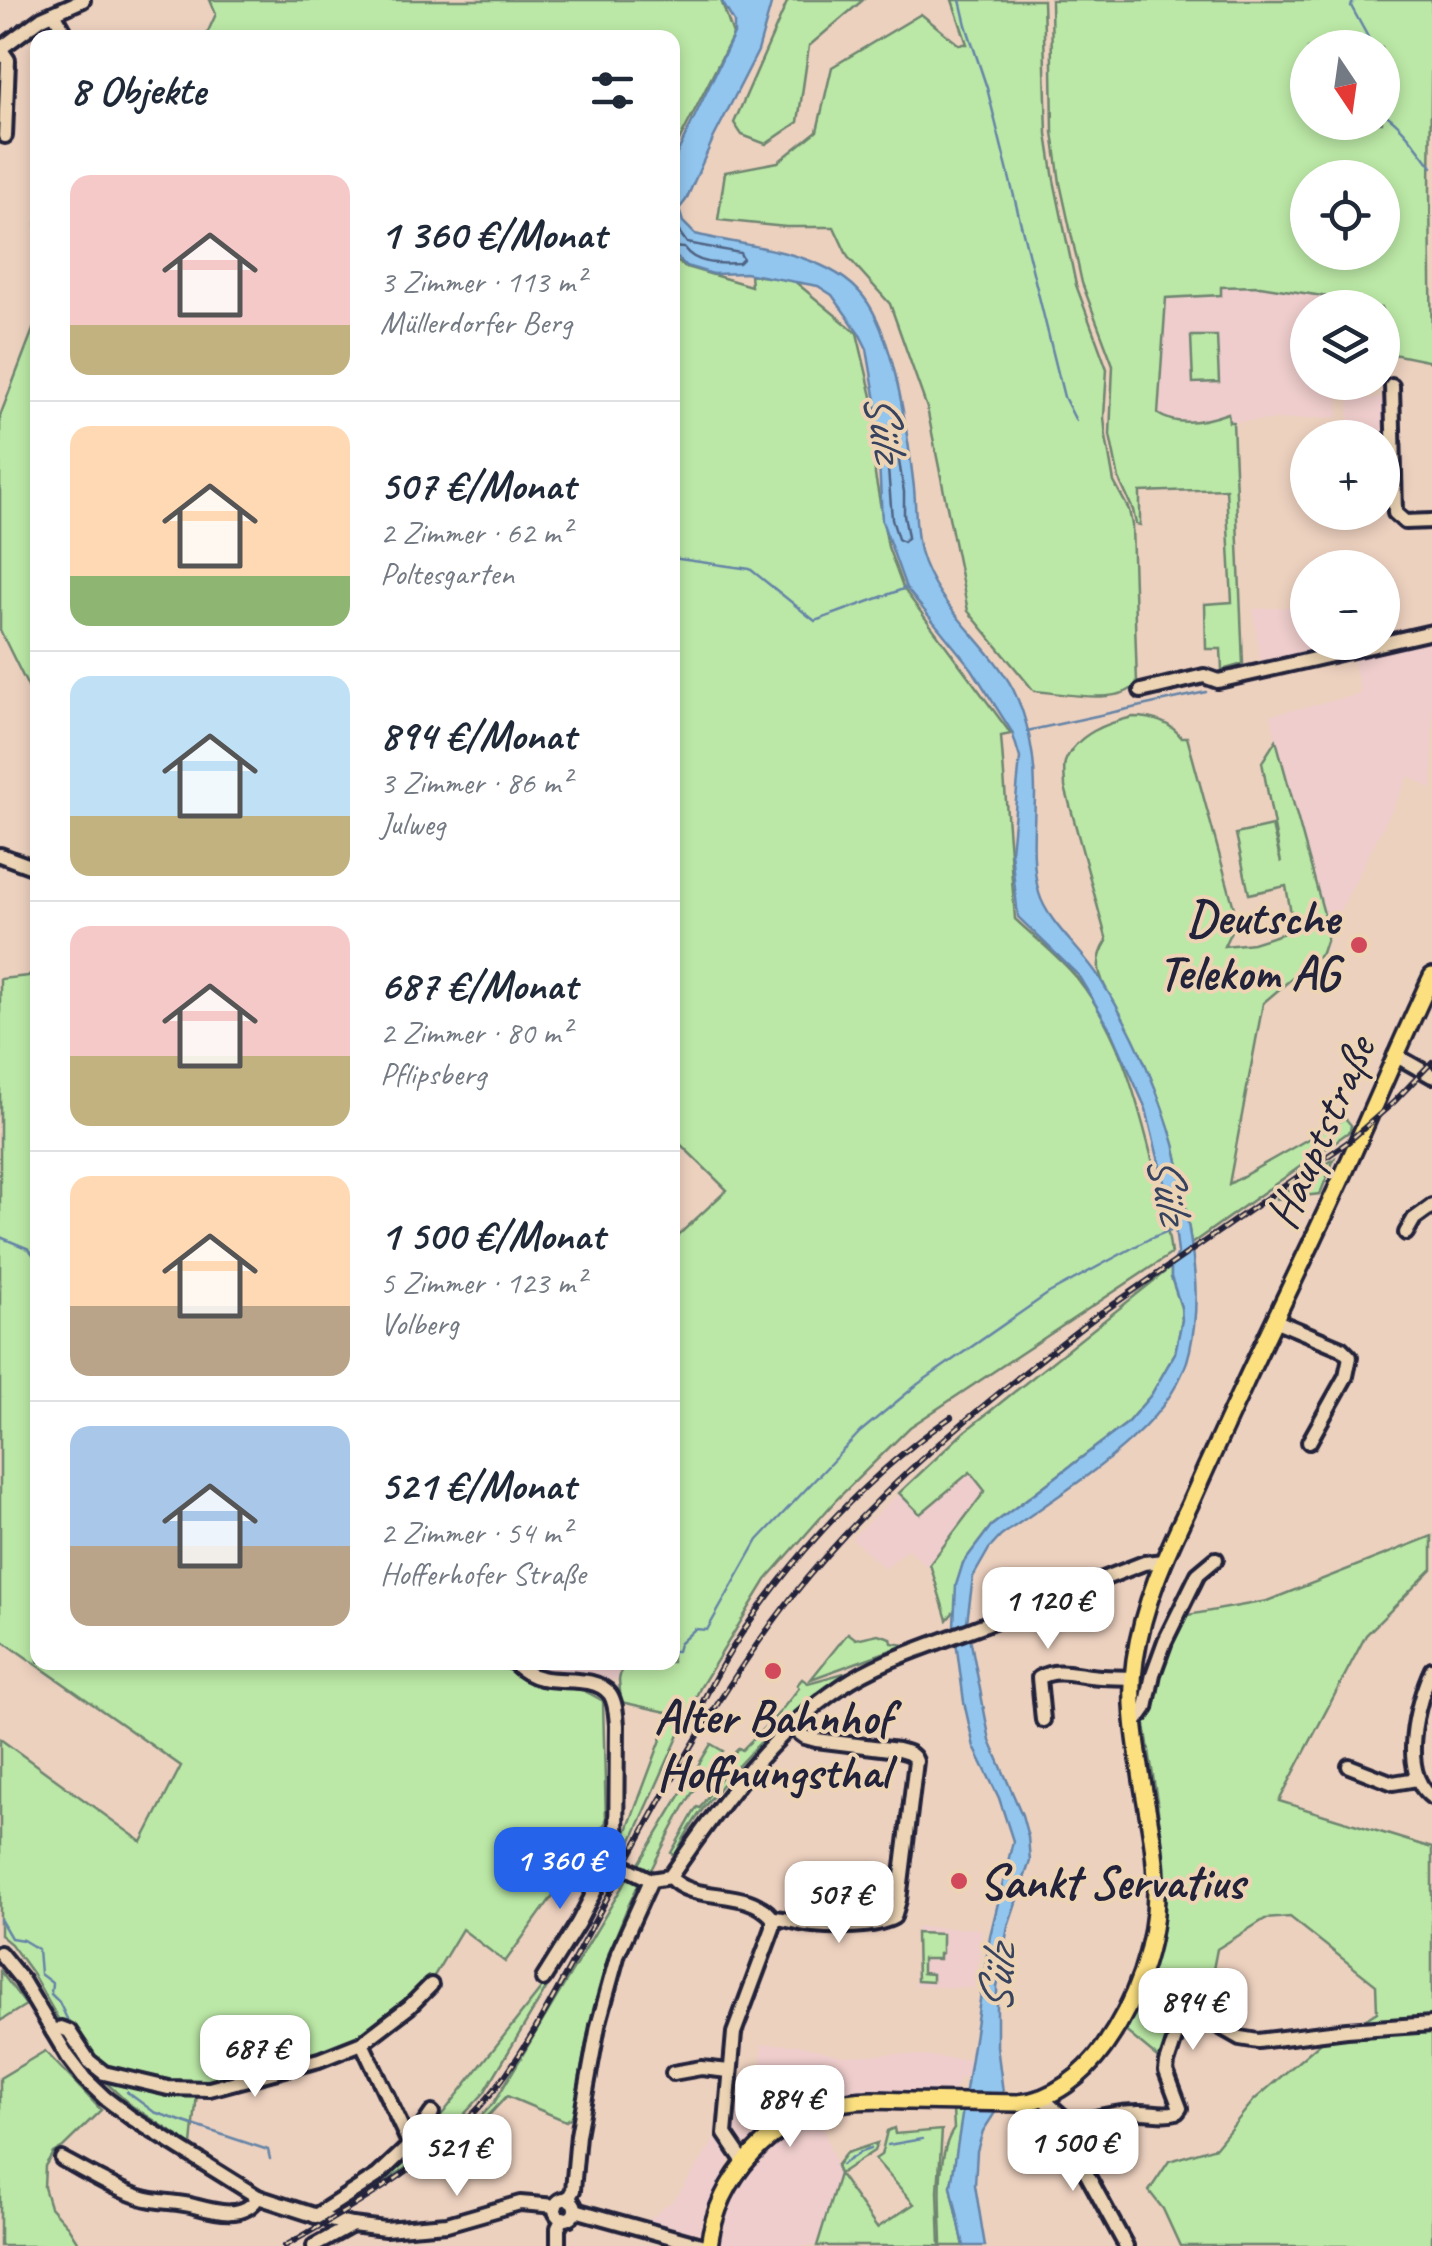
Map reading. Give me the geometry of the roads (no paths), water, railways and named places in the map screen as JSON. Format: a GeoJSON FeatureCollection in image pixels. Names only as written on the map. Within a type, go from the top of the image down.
{"type":"FeatureCollection","features":[{"type":"Feature","properties":{"kind":"main road","name":"Hauptstraße"},"geometry":{"type":"LineString","coordinates":[[706,2246],[720,2204],[744,2162],[790,2122],[842,2103],[1018,2103],[1042,2098],[1084,2070],[1110,2038],[1131,2000],[1151,1938],[1156,1903],[1156,1874],[1134,1725],[1133,1678],[1144,1616],[1164,1561],[1432,976]]}},
{"type":"Feature","properties":{"kind":"street"},"geometry":{"type":"LineString","coordinates":[[5,136],[8,60],[1,49],[42,18],[83,0]]}},
{"type":"Feature","properties":{"kind":"street"},"geometry":{"type":"LineString","coordinates":[[54,12],[64,30]]}},
{"type":"Feature","properties":{"kind":"street"},"geometry":{"type":"LineString","coordinates":[[1392,400],[1395,513],[1405,522],[1432,521]]}},
{"type":"Feature","properties":{"kind":"street"},"geometry":{"type":"LineString","coordinates":[[1141,691],[1204,676],[1218,680],[1432,632]]}},
{"type":"Feature","properties":{"kind":"street"},"geometry":{"type":"LineString","coordinates":[[0,855],[30,865]]}},
{"type":"Feature","properties":{"kind":"street"},"geometry":{"type":"LineString","coordinates":[[1395,1055],[1432,1076]]}},
{"type":"Feature","properties":{"kind":"street"},"geometry":{"type":"LineString","coordinates":[[1406,1233],[1414,1219],[1432,1206]]}},
{"type":"Feature","properties":{"kind":"street"},"geometry":{"type":"LineString","coordinates":[[1274,1320],[1340,1348],[1350,1358],[1346,1376],[1310,1442]]}},
{"type":"Feature","properties":{"kind":"street"},"geometry":{"type":"LineString","coordinates":[[1134,1725],[1146,1708],[1166,1641],[1198,1574],[1216,1559]]}},
{"type":"Feature","properties":{"kind":"street"},"geometry":{"type":"LineString","coordinates":[[522,1670],[540,1678],[600,1686],[609,1693],[614,1701],[617,1740],[614,1846],[619,1863],[650,1880],[670,1877],[752,1766],[791,1726],[860,1675],[1144,1563],[1164,1561]]}},
{"type":"Feature","properties":{"kind":"street"},"geometry":{"type":"LineString","coordinates":[[1432,1669],[1424,1685],[1412,1754],[1417,1780],[1432,1797]]}},
{"type":"Feature","properties":{"kind":"street"},"geometry":{"type":"LineString","coordinates":[[1043,1720],[1039,1678],[1047,1674],[1133,1678]]}},
{"type":"Feature","properties":{"kind":"street"},"geometry":{"type":"LineString","coordinates":[[670,1877],[682,1887],[756,1904],[772,1918],[814,1925],[873,1924],[894,1917],[914,1756],[898,1750],[816,1740],[791,1726]]}},
{"type":"Feature","properties":{"kind":"street"},"geometry":{"type":"LineString","coordinates":[[1349,1766],[1393,1783],[1417,1780]]}},
{"type":"Feature","properties":{"kind":"street"},"geometry":{"type":"LineString","coordinates":[[543,1979],[603,1875],[619,1863]]}},
{"type":"Feature","properties":{"kind":"street"},"geometry":{"type":"LineString","coordinates":[[558,2246],[558,2228],[573,2190],[578,2135],[598,2026],[618,1953],[650,1880]]}},
{"type":"Feature","properties":{"kind":"street"},"geometry":{"type":"LineString","coordinates":[[744,2162],[725,2134],[734,2033],[774,1928],[772,1918]]}},
{"type":"Feature","properties":{"kind":"street"},"geometry":{"type":"LineString","coordinates":[[0,1953],[22,1980],[84,2078],[104,2098],[258,2197],[352,2226],[386,2228],[428,2227],[520,2203],[565,2208],[706,2246]]}},
{"type":"Feature","properties":{"kind":"street"},"geometry":{"type":"LineString","coordinates":[[53,2032],[60,2028],[69,2031],[89,2061],[104,2073],[139,2083],[209,2089],[319,2060],[362,2043],[431,1985]]}},
{"type":"Feature","properties":{"kind":"street"},"geometry":{"type":"LineString","coordinates":[[1072,2125],[1108,2115],[1177,2112],[1180,2108],[1166,2072],[1193,1991],[1201,1995],[1212,2022],[1240,2038],[1258,2041],[1432,2024]]}},
{"type":"Feature","properties":{"kind":"street"},"geometry":{"type":"LineString","coordinates":[[362,2043],[410,2146]]}},
{"type":"Feature","properties":{"kind":"street"},"geometry":{"type":"LineString","coordinates":[[673,2073],[701,2068],[730,2071]]}},
{"type":"Feature","properties":{"kind":"street"},"geometry":{"type":"LineString","coordinates":[[1042,2098],[1072,2125],[1077,2156],[1126,2246]]}},
{"type":"Feature","properties":{"kind":"street"},"geometry":{"type":"LineString","coordinates":[[315,2216],[377,2176],[410,2146],[432,2113]]}},
{"type":"Feature","properties":{"kind":"street"},"geometry":{"type":"LineString","coordinates":[[62,2158],[142,2198],[233,2213],[248,2208],[258,2197]]}},
{"type":"Feature","properties":{"kind":"street"},"geometry":{"type":"LineString","coordinates":[[314,2246],[352,2226]]}},
{"type":"Feature","properties":{"kind":"water"},"geometry":{"type":"Polygon","coordinates":[[[721,0],[772,1],[758,51],[680,208],[680,147],[734,34],[734,22],[721,0]]]}},
{"type":"Feature","properties":{"kind":"water","name":"Sülz"},"geometry":{"type":"Polygon","coordinates":[[[680,212],[683,222],[695,234],[790,254],[835,272],[868,303],[878,321],[904,418],[920,551],[938,590],[1002,671],[1018,701],[1034,764],[1034,855],[1039,893],[1057,925],[1099,977],[1142,1058],[1174,1144],[1193,1255],[1196,1301],[1190,1350],[1180,1379],[1162,1407],[1112,1456],[1001,1536],[973,1577],[967,1622],[990,1741],[1022,1815],[1030,1861],[1008,1926],[997,1988],[997,2046],[1003,2092],[977,2151],[975,2185],[985,2246],[964,2246],[951,2186],[990,1936],[1013,1841],[999,1798],[974,1747],[954,1626],[956,1585],[963,1563],[991,1526],[1126,1424],[1151,1395],[1175,1353],[1182,1320],[1171,1277],[1178,1253],[1175,1227],[1146,1109],[1112,1032],[1078,975],[1018,917],[1011,852],[1020,758],[1012,732],[972,669],[906,588],[882,521],[876,401],[867,349],[859,333],[832,295],[818,286],[745,273],[713,274],[680,260],[680,212]]]}},
{"type":"Feature","properties":{"kind":"waterway"},"geometry":{"type":"LineString","coordinates":[[960,0],[987,88],[1064,397],[1076,421]]}},
{"type":"Feature","properties":{"kind":"waterway"},"geometry":{"type":"LineString","coordinates":[[1354,0],[1351,6],[1364,30]]}},
{"type":"Feature","properties":{"kind":"waterway"},"geometry":{"type":"LineString","coordinates":[[1400,127],[1432,167]]}},
{"type":"Feature","properties":{"kind":"waterway"},"geometry":{"type":"LineString","coordinates":[[680,559],[750,569],[815,621],[906,588]]}},
{"type":"Feature","properties":{"kind":"waterway"},"geometry":{"type":"LineString","coordinates":[[1027,731],[1206,692]]}},
{"type":"Feature","properties":{"kind":"waterway","name":"Sülz"},"geometry":{"type":"LineString","coordinates":[[680,1643],[695,1629],[707,1630],[758,1540],[860,1432],[918,1384],[1049,1293],[1175,1228]]}},
{"type":"Feature","properties":{"kind":"waterway"},"geometry":{"type":"LineString","coordinates":[[0,1237],[30,1250]]}},
{"type":"Feature","properties":{"kind":"waterway"},"geometry":{"type":"LineString","coordinates":[[0,1919],[11,1938],[38,1949],[40,1974],[52,1983],[51,1994],[69,2023]]}},
{"type":"Feature","properties":{"kind":"waterway"},"geometry":{"type":"LineString","coordinates":[[127,2092],[154,2112],[268,2150],[270,2159]]}},
{"type":"Feature","properties":{"kind":"waterway"},"geometry":{"type":"LineString","coordinates":[[888,2145],[922,2139]]}},
{"type":"Feature","properties":{"kind":"waterway"},"geometry":{"type":"LineString","coordinates":[[841,2165],[870,2149]]}},
{"type":"Feature","properties":{"kind":"railway"},"geometry":{"type":"LineString","coordinates":[[1091,1320],[1348,1142],[1432,1062]]}},
{"type":"Feature","properties":{"kind":"railway"},"geometry":{"type":"LineString","coordinates":[[285,2246],[406,2171],[480,2106],[536,2028],[687,1754],[754,1648],[791,1598],[861,1518],[937,1445],[1102,1312]]}},
{"type":"Feature","properties":{"kind":"railway"},"geometry":{"type":"LineString","coordinates":[[697,1714],[744,1630],[805,1550],[876,1477],[951,1417]]}},
{"type":"Feature","properties":{"kind":"place","name":"Deutsche Telekom AG"},"geometry":{"type":"Point","coordinates":[1359,945]}},
{"type":"Feature","properties":{"kind":"place","name":"Alter Bahnhof Hoffnungsthal"},"geometry":{"type":"Point","coordinates":[773,1671]}},
{"type":"Feature","properties":{"kind":"place","name":"Sankt Servatius"},"geometry":{"type":"Point","coordinates":[959,1881]}}]}
